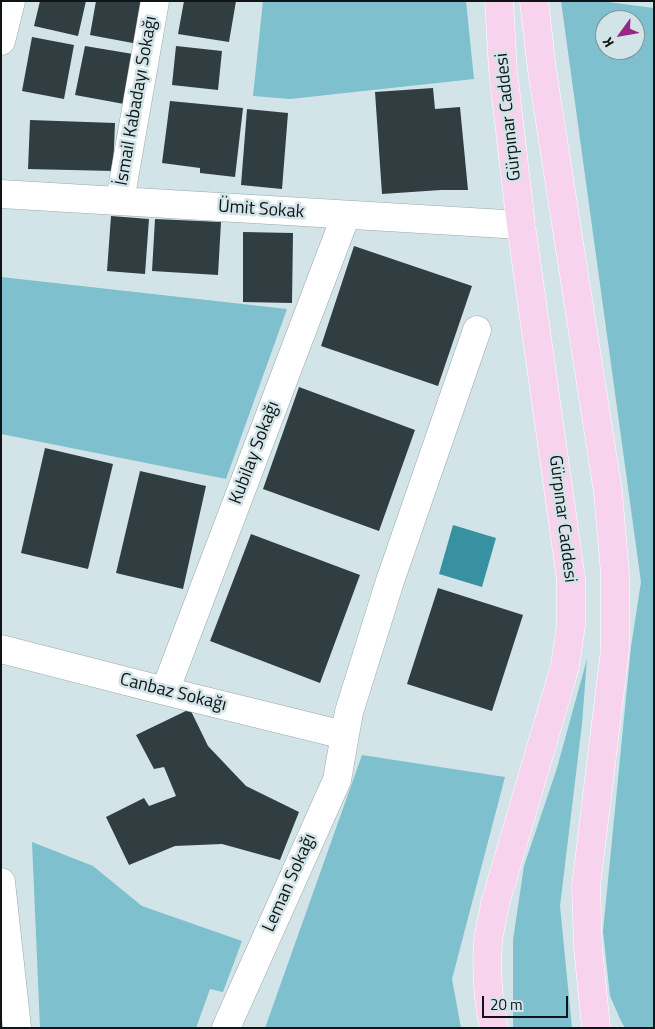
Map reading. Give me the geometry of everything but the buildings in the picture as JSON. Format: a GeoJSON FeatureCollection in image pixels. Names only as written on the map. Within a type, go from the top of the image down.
{"type":"FeatureCollection","features":[{"type":"Feature","properties":{"kind":"main road","name":"Gürpınar Caddesi"},"geometry":{"type":"LineString","coordinates":[[494,1028],[488,980],[488,942],[495,904],[564,666],[571,625],[571,580],[521,225],[503,71],[499,1]]}},
{"type":"Feature","properties":{"kind":"main road"},"geometry":{"type":"LineString","coordinates":[[534,1],[542,70],[608,492],[615,574],[615,650],[586,886],[588,947],[596,1028]]}},
{"type":"Feature","properties":{"kind":"street"},"geometry":{"type":"LineString","coordinates":[[1,41],[11,1]]}},
{"type":"Feature","properties":{"kind":"street","name":"İsmail Kabadayı Sokağı"},"geometry":{"type":"LineString","coordinates":[[120,201],[155,1]]}},
{"type":"Feature","properties":{"kind":"street","name":"Ümit Sokak"},"geometry":{"type":"LineString","coordinates":[[1,194],[521,225]]}},
{"type":"Feature","properties":{"kind":"street","name":"Kubilay Sokağı"},"geometry":{"type":"LineString","coordinates":[[164,691],[346,215]]}},
{"type":"Feature","properties":{"kind":"street","name":"Leman Sokağı"},"geometry":{"type":"LineString","coordinates":[[226,1028],[337,780],[349,712],[390,581],[477,330]]}},
{"type":"Feature","properties":{"kind":"street","name":"Canbaz Sokağı"},"geometry":{"type":"LineString","coordinates":[[1,649],[344,735]]}},
{"type":"Feature","properties":{"kind":"street"},"geometry":{"type":"LineString","coordinates":[[1,882],[3,924],[17,1028]]}},
{"type":"Feature","properties":{"kind":"shaded area"},"geometry":{"type":"Polygon","coordinates":[[[263,1],[466,1],[474,79],[290,99],[253,96],[263,1]]]}},
{"type":"Feature","properties":{"kind":"shaded area"},"geometry":{"type":"Polygon","coordinates":[[[561,1],[600,1],[654,8],[654,1028],[625,1028],[621,1021],[610,996],[603,931],[631,647],[641,582],[561,1]]]}},
{"type":"Feature","properties":{"kind":"shaded area"},"geometry":{"type":"Polygon","coordinates":[[[1,277],[287,309],[226,479],[1,434],[1,277]]]}},
{"type":"Feature","properties":{"kind":"shaded area"},"geometry":{"type":"Polygon","coordinates":[[[453,525],[496,538],[482,587],[439,574],[453,525]]]}},
{"type":"Feature","properties":{"kind":"shaded area"},"geometry":{"type":"Polygon","coordinates":[[[587,659],[582,724],[560,906],[572,1028],[513,1028],[513,940],[524,866],[557,768],[587,659]]]}},
{"type":"Feature","properties":{"kind":"shaded area"},"geometry":{"type":"Polygon","coordinates":[[[362,755],[505,777],[452,979],[461,1028],[265,1028],[362,755]]]}},
{"type":"Feature","properties":{"kind":"shaded area"},"geometry":{"type":"Polygon","coordinates":[[[32,842],[93,866],[142,906],[242,941],[223,992],[210,989],[196,1028],[40,1028],[32,842]]]}}]}
